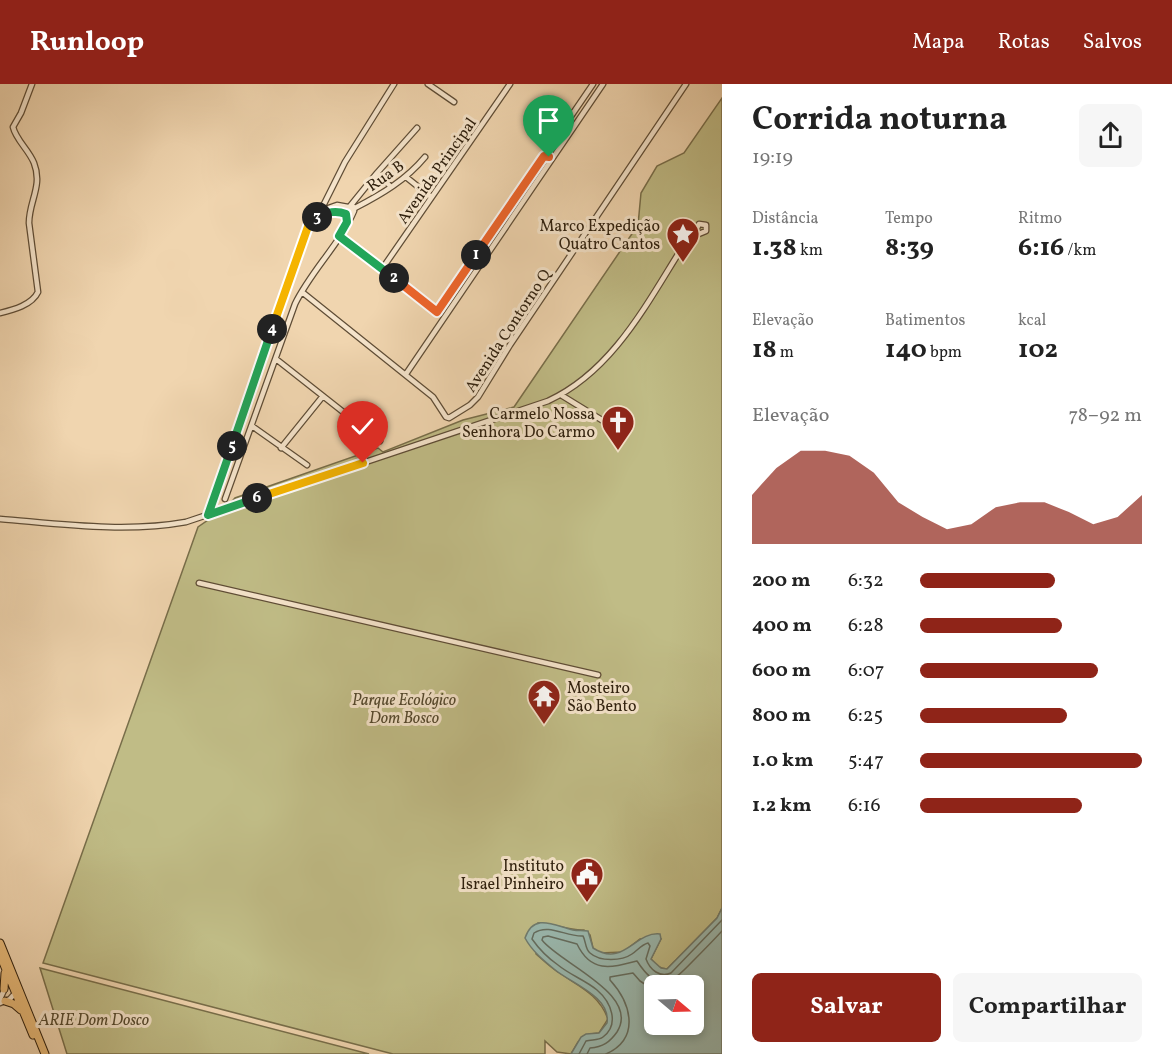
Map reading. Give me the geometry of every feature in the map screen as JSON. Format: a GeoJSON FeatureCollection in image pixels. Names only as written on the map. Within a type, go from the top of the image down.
{"type":"FeatureCollection","features":[{"type":"Feature","properties":{"kind":"main road"},"geometry":{"type":"LineString","coordinates":[[0,943],[24,1013],[43,1054]]}},
{"type":"Feature","properties":{"kind":"main road"},"geometry":{"type":"LineString","coordinates":[[0,955],[43,1054]]}},
{"type":"Feature","properties":{"kind":"main road"},"geometry":{"type":"LineString","coordinates":[[4,989],[5,968]]}},
{"type":"Feature","properties":{"kind":"main road"},"geometry":{"type":"LineString","coordinates":[[2,1001],[15,1004],[24,1013]]}},
{"type":"Feature","properties":{"kind":"street"},"geometry":{"type":"LineString","coordinates":[[0,313],[27,304],[37,296],[38,292],[29,222],[37,186],[36,169],[13,127],[32,84]]}},
{"type":"Feature","properties":{"kind":"street"},"geometry":{"type":"LineString","coordinates":[[316,213],[394,84]]}},
{"type":"Feature","properties":{"kind":"street"},"geometry":{"type":"LineString","coordinates":[[428,84],[454,102]]}},
{"type":"Feature","properties":{"kind":"street","name":"Avenida Principal"},"geometry":{"type":"LineString","coordinates":[[382,269],[510,84]]}},
{"type":"Feature","properties":{"kind":"street"},"geometry":{"type":"LineString","coordinates":[[437,312],[593,84]]}},
{"type":"Feature","properties":{"kind":"street"},"geometry":{"type":"LineString","coordinates":[[406,374],[603,84]]}},
{"type":"Feature","properties":{"kind":"street","name":"Avenida Contorno Q"},"geometry":{"type":"LineString","coordinates":[[302,292],[433,397],[448,418],[475,401],[510,345],[686,84]]}},
{"type":"Feature","properties":{"kind":"street"},"geometry":{"type":"LineString","coordinates":[[345,214],[376,172],[417,128]]}},
{"type":"Feature","properties":{"kind":"street"},"geometry":{"type":"LineString","coordinates":[[554,141],[550,151],[556,152]]}},
{"type":"Feature","properties":{"kind":"street"},"geometry":{"type":"LineString","coordinates":[[544,156],[549,158],[545,168]]}},
{"type":"Feature","properties":{"kind":"street","name":"Rua B"},"geometry":{"type":"LineString","coordinates":[[225,499],[302,292],[339,236],[347,222],[351,208],[406,177],[425,157]]}},
{"type":"Feature","properties":{"kind":"street"},"geometry":{"type":"LineString","coordinates":[[376,172],[391,187]]}},
{"type":"Feature","properties":{"kind":"street"},"geometry":{"type":"LineString","coordinates":[[406,177],[431,197]]}},
{"type":"Feature","properties":{"kind":"street"},"geometry":{"type":"LineString","coordinates":[[316,213],[337,204],[351,208]]}},
{"type":"Feature","properties":{"kind":"street"},"geometry":{"type":"LineString","coordinates":[[345,214],[351,208]]}},
{"type":"Feature","properties":{"kind":"street"},"geometry":{"type":"LineString","coordinates":[[208,515],[311,218],[310,212],[345,214]]}},
{"type":"Feature","properties":{"kind":"street"},"geometry":{"type":"LineString","coordinates":[[345,214],[347,222]]}},
{"type":"Feature","properties":{"kind":"street"},"geometry":{"type":"LineString","coordinates":[[0,519],[135,527],[171,525],[208,515],[561,395],[596,370],[624,337],[689,238],[699,231]]}},
{"type":"Feature","properties":{"kind":"street"},"geometry":{"type":"LineString","coordinates":[[339,236],[444,318]]}},
{"type":"Feature","properties":{"kind":"street"},"geometry":{"type":"LineString","coordinates":[[276,360],[380,441]]}},
{"type":"Feature","properties":{"kind":"street"},"geometry":{"type":"LineString","coordinates":[[561,395],[605,422],[614,431]]}},
{"type":"Feature","properties":{"kind":"street"},"geometry":{"type":"LineString","coordinates":[[281,448],[323,396]]}},
{"type":"Feature","properties":{"kind":"street"},"geometry":{"type":"LineString","coordinates":[[252,426],[307,465]]}},
{"type":"Feature","properties":{"kind":"street"},"geometry":{"type":"LineString","coordinates":[[199,583],[598,675]]}},
{"type":"Feature","properties":{"kind":"street"},"geometry":{"type":"LineString","coordinates":[[2,1001],[4,989],[16,988]]}},
{"type":"Feature","properties":{"kind":"street"},"geometry":{"type":"LineString","coordinates":[[2,1001],[16,988]]}},
{"type":"Feature","properties":{"kind":"green space","name":"Parque Ecológico Dom Bosco"},"geometry":{"type":"Polygon","coordinates":[[[722,98],[722,908],[717,918],[667,969],[658,966],[651,959],[661,939],[640,939],[623,952],[600,953],[593,948],[590,935],[584,930],[538,923],[536,954],[593,997],[608,1019],[599,1033],[590,1034],[578,1042],[571,1054],[557,1052],[545,1041],[545,1054],[393,1054],[43,963],[198,527],[227,507],[235,498],[378,448],[383,452],[463,420],[514,407],[638,225],[641,193],[657,166],[684,153],[722,98]]]}},
{"type":"Feature","properties":{"kind":"green space","name":"ARIE Dom Dosco"},"geometry":{"type":"Polygon","coordinates":[[[40,968],[369,1054],[67,1054],[40,968]]]}},
{"type":"Feature","properties":{"kind":"water"},"geometry":{"type":"Polygon","coordinates":[[[722,908],[722,1054],[571,1054],[581,1037],[586,1034],[599,1033],[607,1023],[607,1014],[603,1005],[596,998],[542,959],[525,938],[534,925],[552,924],[573,930],[588,931],[593,948],[613,954],[621,952],[643,938],[660,934],[661,939],[651,959],[661,968],[667,969],[717,918],[722,908]]]}},
{"type":"Feature","properties":{"kind":"place","name":"Marco Expedição Quatro Cantos"},"geometry":{"type":"Point","coordinates":[683,263]}},
{"type":"Feature","properties":{"kind":"place","name":"Carmelo Nossa Senhora Do Carmo"},"geometry":{"type":"Point","coordinates":[618,451]}},
{"type":"Feature","properties":{"kind":"place","name":"Mosteiro São Bento"},"geometry":{"type":"Point","coordinates":[544,725]}},
{"type":"Feature","properties":{"kind":"place","name":"Instituto Israel Pinheiro"},"geometry":{"type":"Point","coordinates":[587,903]}},
{"type":"Feature","properties":{"kind":"route"},"geometry":{"type":"LineString","coordinates":[[363,463],[208,515],[311,218],[315,219],[338,211],[346,214],[347,222],[339,236],[437,312],[544,156],[549,157]]}}]}
